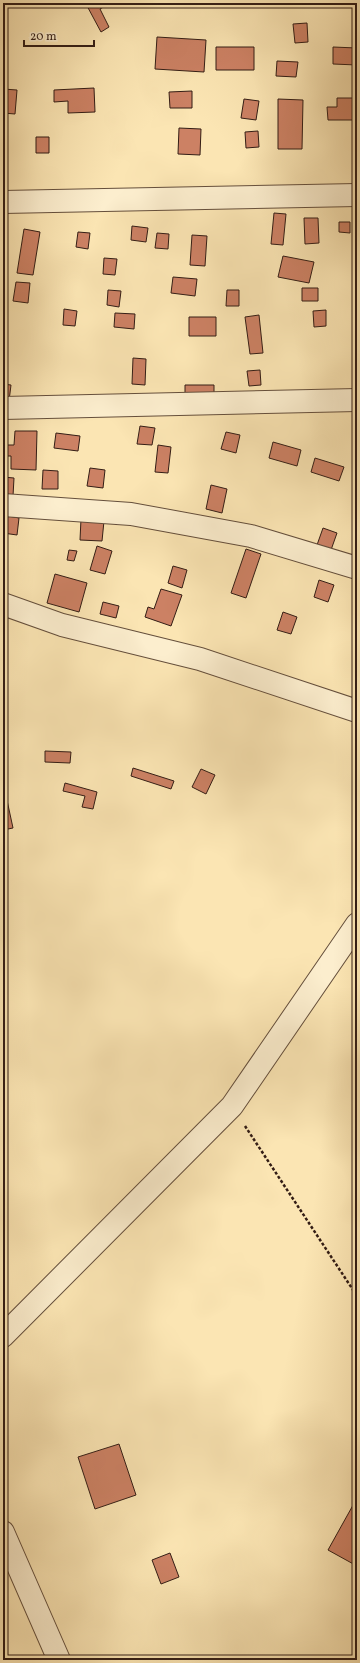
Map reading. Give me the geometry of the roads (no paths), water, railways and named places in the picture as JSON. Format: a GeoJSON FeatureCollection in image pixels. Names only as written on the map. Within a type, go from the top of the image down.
{"type":"FeatureCollection","features":[{"type":"Feature","properties":{"kind":"street"},"geometry":{"type":"LineString","coordinates":[[3,202],[357,195]]}},
{"type":"Feature","properties":{"kind":"street"},"geometry":{"type":"LineString","coordinates":[[3,408],[357,400]]}},
{"type":"Feature","properties":{"kind":"street"},"geometry":{"type":"LineString","coordinates":[[3,505],[131,514],[154,518],[251,536],[357,568]]}},
{"type":"Feature","properties":{"kind":"street"},"geometry":{"type":"LineString","coordinates":[[3,604],[62,625],[200,659],[357,711]]}},
{"type":"Feature","properties":{"kind":"street"},"geometry":{"type":"LineString","coordinates":[[3,1336],[232,1106],[357,924]]}},
{"type":"Feature","properties":{"kind":"street"},"geometry":{"type":"LineString","coordinates":[[3,1532],[59,1660]]}}]}
